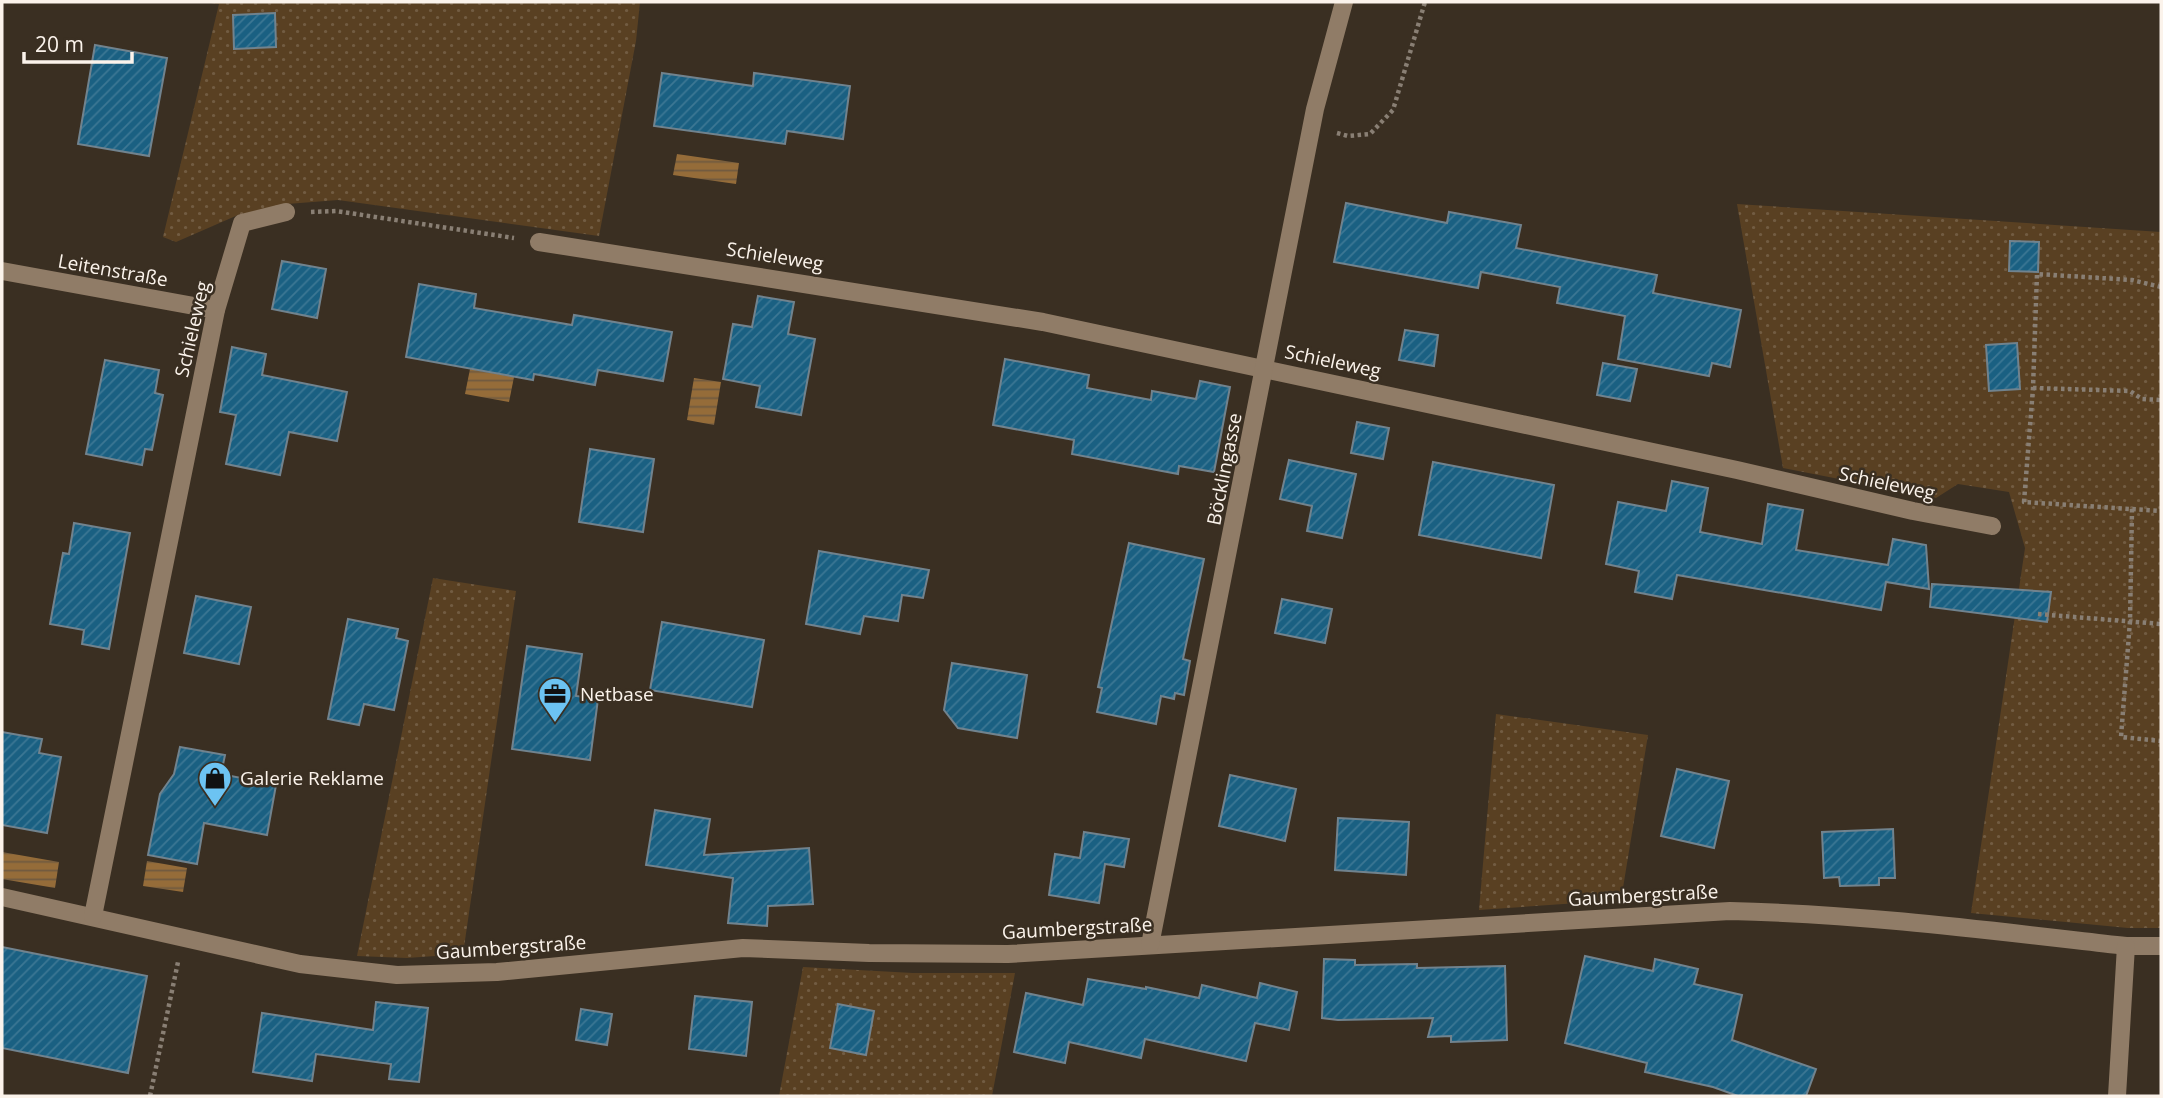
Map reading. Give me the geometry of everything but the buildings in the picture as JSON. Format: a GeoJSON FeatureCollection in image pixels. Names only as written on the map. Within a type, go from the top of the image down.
{"type":"FeatureCollection","features":[{"type":"Feature","properties":{"kind":"street","name":"Böcklingasse"},"geometry":{"type":"LineString","coordinates":[[1150,945],[1312,127],[1344,2]]}},
{"type":"Feature","properties":{"kind":"street","name":"Schieleweg"},"geometry":{"type":"LineString","coordinates":[[93,916],[216,310],[242,223],[286,212]]}},
{"type":"Feature","properties":{"kind":"street","name":"Schieleweg"},"geometry":{"type":"LineString","coordinates":[[539,242],[1043,322],[1992,526]]}},
{"type":"Feature","properties":{"kind":"street","name":"Leitenstraße"},"geometry":{"type":"LineString","coordinates":[[2,271],[216,310]]}},
{"type":"Feature","properties":{"kind":"street","name":"Gaumbergstraße"},"geometry":{"type":"LineString","coordinates":[[2,897],[300,964],[397,975],[497,972],[743,948],[869,953],[1008,954],[1730,911],[1874,918],[2126,946],[2161,946]]}},
{"type":"Feature","properties":{"kind":"street"},"geometry":{"type":"LineString","coordinates":[[2117,1096],[2126,946]]}},
{"type":"Feature","properties":{"kind":"path"},"geometry":{"type":"LineString","coordinates":[[1312,127],[1348,136],[1370,135],[1393,110],[1425,2]]}},
{"type":"Feature","properties":{"kind":"path"},"geometry":{"type":"LineString","coordinates":[[286,212],[336,211],[539,242]]}},
{"type":"Feature","properties":{"kind":"path"},"geometry":{"type":"LineString","coordinates":[[2161,287],[2132,280],[2037,274],[2024,502],[2161,511]]}},
{"type":"Feature","properties":{"kind":"path"},"geometry":{"type":"LineString","coordinates":[[2032,388],[2130,391],[2142,398],[2161,400]]}},
{"type":"Feature","properties":{"kind":"path"},"geometry":{"type":"LineString","coordinates":[[2132,509],[2130,621],[2122,737],[2161,741]]}},
{"type":"Feature","properties":{"kind":"path"},"geometry":{"type":"LineString","coordinates":[[2038,614],[2161,624]]}},
{"type":"Feature","properties":{"kind":"path"},"geometry":{"type":"LineString","coordinates":[[150,1096],[184,937]]}},
{"type":"Feature","properties":{"kind":"shaded area"},"geometry":{"type":"Polygon","coordinates":[[[203,2],[640,2],[636,41],[599,236],[338,200],[287,204],[238,215],[176,242],[163,237],[219,4],[203,2]]]}},
{"type":"Feature","properties":{"kind":"shaded area"},"geometry":{"type":"Polygon","coordinates":[[[677,154],[739,163],[736,184],[673,175],[677,154]]]}},
{"type":"Feature","properties":{"kind":"shaded area"},"geometry":{"type":"Polygon","coordinates":[[[1737,204],[2161,232],[2161,928],[2128,928],[1971,913],[2025,548],[2009,492],[1958,484],[1936,498],[1783,468],[1737,204]]]}},
{"type":"Feature","properties":{"kind":"shaded area"},"geometry":{"type":"Polygon","coordinates":[[[470,369],[514,377],[509,402],[465,394],[470,369]]]}},
{"type":"Feature","properties":{"kind":"shaded area"},"geometry":{"type":"Polygon","coordinates":[[[694,378],[721,382],[714,425],[687,420],[694,378]]]}},
{"type":"Feature","properties":{"kind":"shaded area"},"geometry":{"type":"Polygon","coordinates":[[[433,578],[516,591],[463,954],[407,958],[357,956],[433,578]]]}},
{"type":"Feature","properties":{"kind":"shaded area"},"geometry":{"type":"Polygon","coordinates":[[[1496,714],[1648,735],[1621,900],[1479,910],[1496,714]]]}},
{"type":"Feature","properties":{"kind":"shaded area"},"geometry":{"type":"Polygon","coordinates":[[[2,852],[59,862],[55,888],[2,879],[2,852]]]}},
{"type":"Feature","properties":{"kind":"shaded area"},"geometry":{"type":"Polygon","coordinates":[[[147,861],[187,868],[183,892],[143,886],[147,861]]]}},
{"type":"Feature","properties":{"kind":"shaded area"},"geometry":{"type":"Polygon","coordinates":[[[803,967],[913,973],[1015,973],[992,1096],[779,1096],[803,967]]]}},
{"type":"Feature","properties":{"kind":"place","name":"Netbase"},"geometry":{"type":"Point","coordinates":[555,724]}},
{"type":"Feature","properties":{"kind":"place","name":"Galerie Reklame"},"geometry":{"type":"Point","coordinates":[215,808]}}]}
